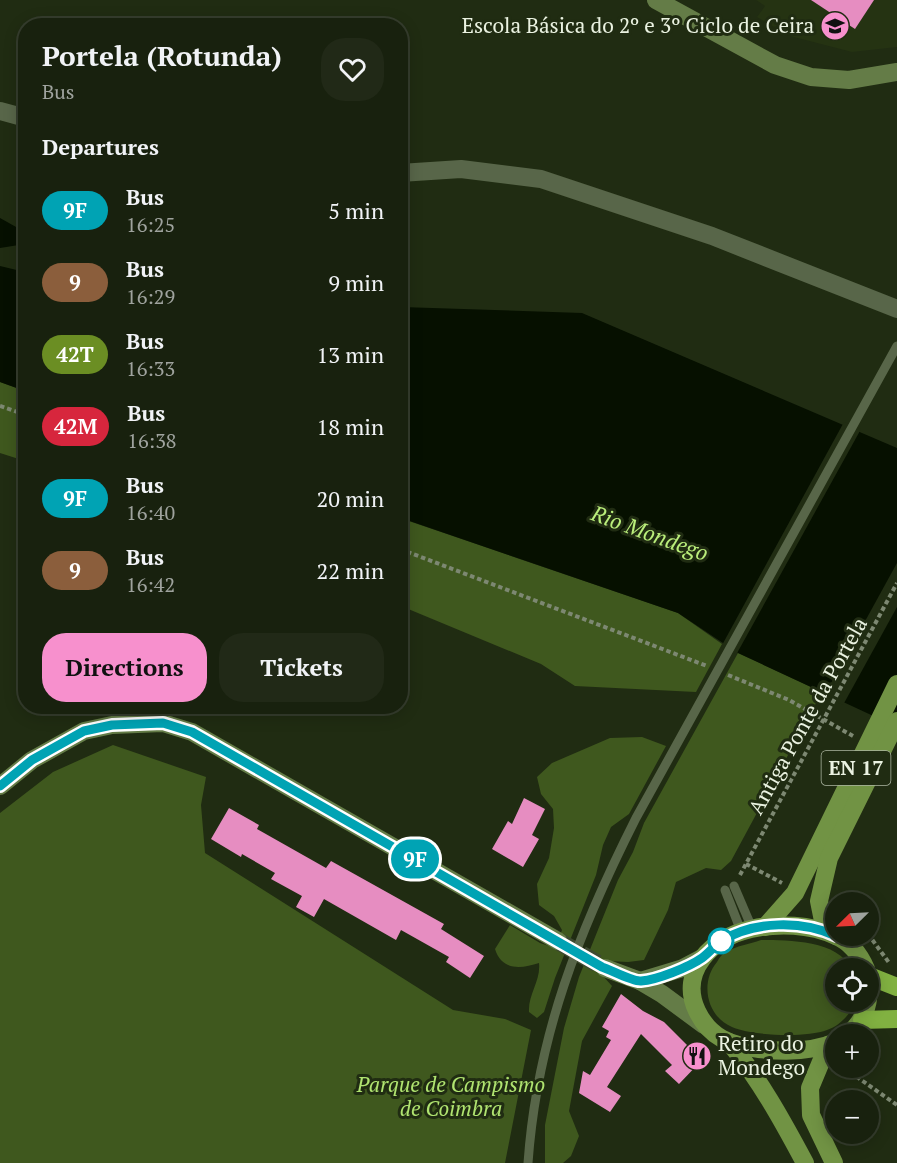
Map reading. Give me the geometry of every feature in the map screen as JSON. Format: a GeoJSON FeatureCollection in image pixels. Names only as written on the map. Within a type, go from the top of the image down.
{"type":"FeatureCollection","features":[{"type":"Feature","properties":{"kind":"highway"},"geometry":{"type":"LineString","coordinates":[[879,977],[896,978]]}},
{"type":"Feature","properties":{"kind":"highway"},"geometry":{"type":"LineString","coordinates":[[862,1020],[897,1019]]}},
{"type":"Feature","properties":{"kind":"main road"},"geometry":{"type":"LineString","coordinates":[[656,0],[775,65],[810,77],[849,80],[897,72]]}},
{"type":"Feature","properties":{"kind":"main road","name":"EN 17"},"geometry":{"type":"LineString","coordinates":[[825,916],[819,901],[822,855],[897,684]]}},
{"type":"Feature","properties":{"kind":"main road","name":"EN 17"},"geometry":{"type":"LineString","coordinates":[[753,929],[795,893],[822,855],[897,721]]}},
{"type":"Feature","properties":{"kind":"main road"},"geometry":{"type":"LineString","coordinates":[[0,786],[32,760],[84,731],[112,725],[163,723],[192,732],[558,941]]}},
{"type":"Feature","properties":{"kind":"main road"},"geometry":{"type":"LineString","coordinates":[[640,981],[683,968],[702,958],[721,941],[753,929],[786,926],[825,933]]}},
{"type":"Feature","properties":{"kind":"main road"},"geometry":{"type":"LineString","coordinates":[[702,958],[692,977],[691,988],[693,1001],[704,1025]]}},
{"type":"Feature","properties":{"kind":"main road"},"geometry":{"type":"LineString","coordinates":[[605,968],[640,981],[662,994],[715,1035],[729,1042],[771,1050],[797,1051],[825,1045]]}},
{"type":"Feature","properties":{"kind":"main road"},"geometry":{"type":"LineString","coordinates":[[858,1024],[865,1012]]}},
{"type":"Feature","properties":{"kind":"main road"},"geometry":{"type":"LineString","coordinates":[[729,1042],[752,1070],[770,1098],[805,1163]]}},
{"type":"Feature","properties":{"kind":"main road"},"geometry":{"type":"LineString","coordinates":[[825,1058],[810,1089],[811,1115],[834,1163]]}},
{"type":"Feature","properties":{"kind":"street"},"geometry":{"type":"LineString","coordinates":[[0,111],[18,116]]}},
{"type":"Feature","properties":{"kind":"street"},"geometry":{"type":"LineString","coordinates":[[408,172],[461,169],[541,179],[712,236],[897,309]]}},
{"type":"Feature","properties":{"kind":"lane"},"geometry":{"type":"LineString","coordinates":[[528,1163],[538,1084],[557,1002],[599,895],[636,818],[897,346]]}},
{"type":"Feature","properties":{"kind":"lane"},"geometry":{"type":"LineString","coordinates":[[730,888],[753,929]]}},
{"type":"Feature","properties":{"kind":"path"},"geometry":{"type":"LineString","coordinates":[[0,406],[18,412]]}},
{"type":"Feature","properties":{"kind":"path"},"geometry":{"type":"LineString","coordinates":[[408,552],[709,667]]}},
{"type":"Feature","properties":{"kind":"path","name":"Antiga Ponte da Portela"},"geometry":{"type":"LineString","coordinates":[[785,884],[746,864],[897,583]]}},
{"type":"Feature","properties":{"kind":"path"},"geometry":{"type":"LineString","coordinates":[[719,671],[789,700],[859,739]]}},
{"type":"Feature","properties":{"kind":"path"},"geometry":{"type":"LineString","coordinates":[[876,946],[896,978]]}},
{"type":"Feature","properties":{"kind":"path"},"geometry":{"type":"LineString","coordinates":[[858,1078],[897,1105]]}},
{"type":"Feature","properties":{"kind":"shaded area","name":"Escola Básica do 2º e 3º Ciclo de Ceira"},"geometry":{"type":"Polygon","coordinates":[[[756,0],[897,0],[897,47],[852,52],[790,36],[757,17],[765,6],[756,0]]]}},
{"type":"Feature","properties":{"kind":"green space"},"geometry":{"type":"Polygon","coordinates":[[[0,382],[18,388],[18,459],[0,453],[0,382]]]}},
{"type":"Feature","properties":{"kind":"green space"},"geometry":{"type":"Polygon","coordinates":[[[408,521],[678,613],[722,644],[696,692],[575,686],[541,664],[408,609],[408,521]]]}},
{"type":"Feature","properties":{"kind":"green space"},"geometry":{"type":"Polygon","coordinates":[[[738,653],[822,692],[731,861],[721,870],[706,868],[676,882],[668,910],[644,960],[608,961],[602,975],[612,986],[582,1041],[569,1111],[579,1136],[571,1156],[563,1163],[545,1163],[545,1125],[564,1028],[579,977],[644,823],[738,653]]]}},
{"type":"Feature","properties":{"kind":"green space"},"geometry":{"type":"Polygon","coordinates":[[[642,737],[666,746],[629,814],[611,827],[603,845],[596,875],[544,1012],[537,1018],[529,1012],[529,1005],[538,976],[539,963],[519,967],[507,965],[495,949],[510,925],[540,943],[552,947],[558,941],[562,930],[554,916],[539,905],[537,884],[549,858],[554,828],[553,809],[541,794],[537,777],[552,763],[610,738],[642,737]]]}},
{"type":"Feature","properties":{"kind":"green space","name":"Parque de Campismo de Coimbra"},"geometry":{"type":"Polygon","coordinates":[[[113,745],[206,777],[201,805],[205,853],[453,1010],[505,1019],[531,1030],[505,1163],[0,1163],[0,813],[53,772],[113,745]]]}},
{"type":"Feature","properties":{"kind":"green space"},"geometry":{"type":"Polygon","coordinates":[[[761,940],[784,940],[824,947],[836,952],[844,958],[825,958],[825,1012],[849,1012],[837,1024],[825,1024],[825,1031],[818,1033],[766,1034],[732,1027],[716,1015],[708,998],[707,988],[712,970],[720,958],[734,948],[761,940]]]}},
{"type":"Feature","properties":{"kind":"water"},"geometry":{"type":"Polygon","coordinates":[[[0,218],[18,228],[18,245],[0,248],[0,218]]]}},
{"type":"Feature","properties":{"kind":"water"},"geometry":{"type":"Polygon","coordinates":[[[0,266],[18,270],[18,388],[0,382],[0,266]]]}},
{"type":"Feature","properties":{"kind":"water","name":"Rio Mondego"},"geometry":{"type":"Polygon","coordinates":[[[408,307],[582,313],[897,448],[897,727],[738,653],[678,613],[408,520],[408,307]]]}},
{"type":"Feature","properties":{"kind":"pier"},"geometry":{"type":"Polygon","coordinates":[[[844,422],[861,429],[736,655],[721,647],[844,422]]]}},
{"type":"Feature","properties":{"kind":"pier"},"geometry":{"type":"Polygon","coordinates":[[[897,563],[897,607],[843,705],[824,696],[897,563]]]}},
{"type":"Feature","properties":{"kind":"building"},"geometry":{"type":"Polygon","coordinates":[[[811,0],[874,0],[855,29],[811,0]]]}},
{"type":"Feature","properties":{"kind":"building"},"geometry":{"type":"Polygon","coordinates":[[[524,798],[545,809],[532,835],[539,839],[523,867],[492,849],[508,821],[512,824],[524,798]]]}},
{"type":"Feature","properties":{"kind":"building"},"geometry":{"type":"Polygon","coordinates":[[[229,808],[259,825],[257,829],[326,868],[331,861],[444,924],[441,929],[484,956],[470,978],[446,962],[449,957],[401,930],[396,940],[324,899],[314,917],[296,907],[302,896],[271,879],[275,873],[242,854],[241,857],[211,839],[229,808]]]}},
{"type":"Feature","properties":{"kind":"building"},"geometry":{"type":"Polygon","coordinates":[[[621,994],[643,1011],[664,1022],[702,1060],[679,1084],[665,1071],[672,1065],[641,1034],[607,1087],[621,1096],[610,1112],[579,1093],[583,1071],[590,1075],[611,1040],[606,1037],[609,1031],[602,1027],[621,994]]]}},
{"type":"Feature","properties":{"kind":"tunnel"},"geometry":{"type":"LineString","coordinates":[[558,941],[605,968]]}},
{"type":"Feature","properties":{"kind":"bus line","name":"9F"},"geometry":{"type":"LineString","coordinates":[[0,786],[32,760],[84,731],[112,725],[163,723],[192,732],[602,967],[640,981],[683,968],[702,958],[721,941],[752,928],[786,926],[825,931]]}},
{"type":"Feature","properties":{"kind":"place","name":"Escola Básica do 2º e 3º Ciclo de Ceira"},"geometry":{"type":"Point","coordinates":[835,26]}},
{"type":"Feature","properties":{"kind":"place","name":"Retiro do Mondego"},"geometry":{"type":"Point","coordinates":[697,1056]}}]}
